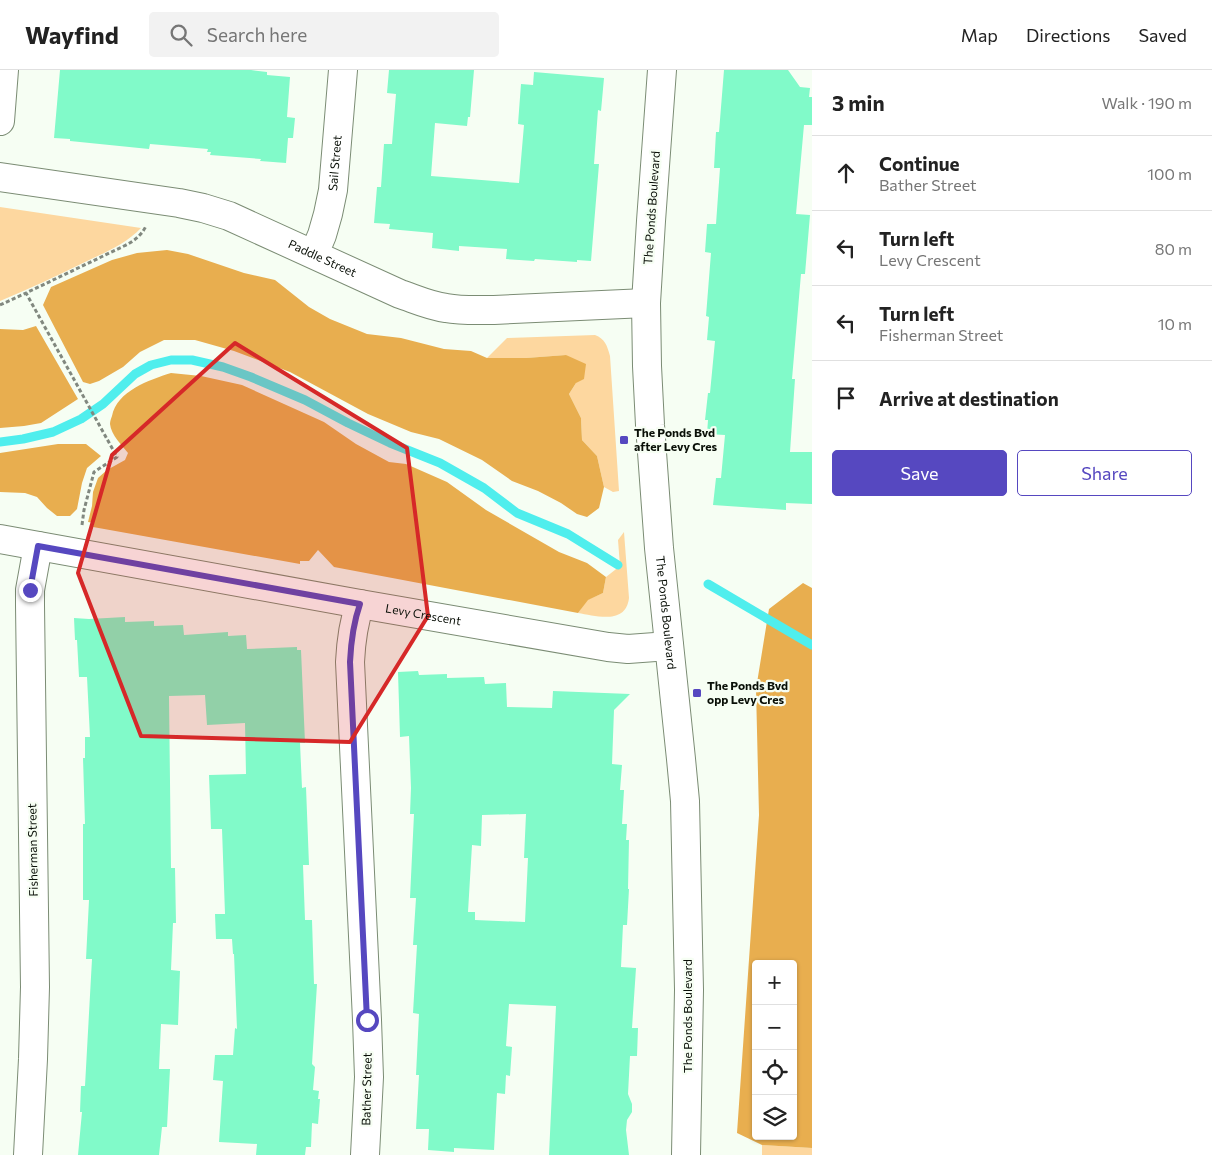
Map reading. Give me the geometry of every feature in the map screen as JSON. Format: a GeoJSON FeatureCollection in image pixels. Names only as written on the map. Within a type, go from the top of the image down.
{"type":"FeatureCollection","features":[{"type":"Feature","properties":{"kind":"street"},"geometry":{"type":"LineString","coordinates":[[0,121],[4,70]]}},
{"type":"Feature","properties":{"kind":"street","name":"Sail Street"},"geometry":{"type":"LineString","coordinates":[[314,254],[322,235],[333,190],[343,70]]}},
{"type":"Feature","properties":{"kind":"street","name":"The Ponds Boulevard"},"geometry":{"type":"LineString","coordinates":[[662,70],[646,303],[647,366],[659,548],[685,801],[688,990],[686,1155]]}},
{"type":"Feature","properties":{"kind":"street","name":"Paddle Street"},"geometry":{"type":"LineString","coordinates":[[0,177],[204,208],[229,216],[400,294],[446,308],[494,310],[646,303]]}},
{"type":"Feature","properties":{"kind":"street","name":"Levy Crescent"},"geometry":{"type":"LineString","coordinates":[[0,539],[608,647],[628,649],[669,646]]}},
{"type":"Feature","properties":{"kind":"street","name":"Fisherman Street"},"geometry":{"type":"LineString","coordinates":[[28,1155],[33,1059],[34,987],[30,590],[38,546]]}},
{"type":"Feature","properties":{"kind":"street","name":"Bather Street"},"geometry":{"type":"LineString","coordinates":[[360,604],[353,625],[350,662],[367,1020],[368,1077],[365,1155]]}},
{"type":"Feature","properties":{"kind":"path"},"geometry":{"type":"LineString","coordinates":[[0,305],[134,241],[147,224]]}},
{"type":"Feature","properties":{"kind":"path"},"geometry":{"type":"LineString","coordinates":[[26,293],[117,456],[94,472],[84,510],[82,529]]}},
{"type":"Feature","properties":{"kind":"highlighted area"},"geometry":{"type":"Polygon","coordinates":[[[235,343],[407,448],[428,616],[350,742],[141,736],[78,573],[112,455],[235,343]]]}},
{"type":"Feature","properties":{"kind":"shaded area"},"geometry":{"type":"Polygon","coordinates":[[[0,207],[141,228],[129,239],[107,252],[0,301],[0,207]]]}},
{"type":"Feature","properties":{"kind":"shaded area"},"geometry":{"type":"Polygon","coordinates":[[[167,250],[188,254],[244,273],[275,280],[309,307],[330,319],[367,334],[401,338],[444,349],[471,351],[487,358],[566,355],[586,364],[584,379],[576,383],[569,394],[581,418],[582,440],[597,456],[604,487],[599,508],[587,517],[577,514],[538,491],[512,481],[482,460],[439,439],[411,432],[368,414],[290,372],[234,351],[195,340],[164,340],[140,352],[123,367],[99,381],[90,384],[83,382],[43,305],[51,287],[112,260],[137,253],[167,250]]]}},
{"type":"Feature","properties":{"kind":"shaded area"},"geometry":{"type":"Polygon","coordinates":[[[36,326],[78,399],[41,423],[0,428],[0,329],[23,330],[36,326]]]}},
{"type":"Feature","properties":{"kind":"shaded area"},"geometry":{"type":"Polygon","coordinates":[[[595,335],[605,343],[610,356],[619,491],[613,492],[604,487],[597,456],[582,440],[581,418],[569,394],[576,383],[566,355],[487,358],[507,338],[595,335]]]}},
{"type":"Feature","properties":{"kind":"shaded area"},"geometry":{"type":"Polygon","coordinates":[[[171,373],[201,376],[242,385],[324,422],[356,444],[389,462],[406,464],[447,482],[486,510],[559,552],[587,563],[606,577],[603,593],[588,600],[578,613],[334,567],[318,550],[309,561],[300,561],[300,564],[93,527],[94,523],[88,522],[93,492],[98,478],[107,470],[125,460],[128,453],[111,428],[110,422],[115,407],[127,393],[135,388],[171,373]]]}},
{"type":"Feature","properties":{"kind":"shaded area"},"geometry":{"type":"Polygon","coordinates":[[[58,444],[86,444],[101,456],[87,468],[77,509],[70,516],[57,516],[37,497],[25,493],[0,492],[0,453],[58,444]]]}},
{"type":"Feature","properties":{"kind":"shaded area"},"geometry":{"type":"Polygon","coordinates":[[[624,532],[629,598],[627,607],[622,612],[609,617],[578,613],[587,600],[603,593],[606,577],[620,566],[618,540],[624,532]]]}},
{"type":"Feature","properties":{"kind":"shaded area"},"geometry":{"type":"Polygon","coordinates":[[[803,583],[812,588],[812,1148],[762,1145],[737,1133],[759,815],[756,689],[769,609],[803,583]]]}},
{"type":"Feature","properties":{"kind":"shaded area"},"geometry":{"type":"Polygon","coordinates":[[[762,1145],[812,1148],[812,1155],[762,1155],[762,1145]]]}},
{"type":"Feature","properties":{"kind":"building"},"geometry":{"type":"Polygon","coordinates":[[[60,70],[251,70],[267,72],[267,75],[290,77],[287,117],[295,118],[293,138],[288,138],[286,163],[210,155],[211,152],[207,152],[208,149],[150,144],[149,149],[54,138],[60,70]]]}},
{"type":"Feature","properties":{"kind":"building"},"geometry":{"type":"Polygon","coordinates":[[[389,70],[474,70],[470,117],[468,117],[467,126],[435,123],[431,176],[519,183],[524,125],[518,124],[521,84],[533,85],[534,72],[604,78],[601,111],[598,110],[594,164],[599,164],[591,261],[506,259],[507,249],[459,246],[459,251],[432,248],[433,233],[389,229],[390,224],[374,223],[377,187],[381,187],[384,144],[392,144],[396,94],[387,93],[389,70]]]}},
{"type":"Feature","properties":{"kind":"building"},"geometry":{"type":"Polygon","coordinates":[[[724,70],[788,70],[800,87],[810,88],[809,97],[812,97],[812,125],[804,125],[796,214],[810,215],[805,274],[801,274],[792,379],[795,379],[790,452],[812,452],[812,504],[786,503],[786,510],[713,505],[716,478],[721,478],[725,435],[707,434],[708,420],[705,420],[708,393],[710,393],[715,341],[707,340],[709,317],[706,316],[711,253],[705,252],[707,224],[716,224],[720,168],[714,168],[716,132],[719,132],[724,70]]]}},
{"type":"Feature","properties":{"kind":"building"},"geometry":{"type":"Polygon","coordinates":[[[125,617],[125,622],[154,621],[154,626],[183,625],[184,635],[228,632],[228,636],[246,635],[247,649],[297,647],[297,650],[301,650],[305,743],[300,743],[302,788],[306,787],[309,865],[303,865],[305,920],[312,920],[314,984],[317,984],[312,1064],[315,1067],[313,1090],[319,1091],[318,1099],[320,1099],[318,1124],[312,1123],[311,1147],[306,1147],[305,1155],[256,1155],[257,1144],[219,1142],[223,1081],[213,1080],[215,1055],[233,1055],[235,1028],[237,1029],[232,939],[216,939],[215,914],[225,914],[222,829],[211,829],[209,775],[246,774],[245,723],[207,725],[205,695],[169,696],[171,868],[175,868],[176,923],[173,923],[171,970],[180,971],[178,1025],[161,1024],[159,1069],[170,1069],[167,1127],[162,1127],[159,1155],[78,1155],[82,1112],[80,1112],[81,1086],[85,1086],[92,959],[86,959],[89,900],[83,900],[83,824],[85,824],[83,758],[85,758],[85,737],[90,737],[87,677],[79,677],[74,618],[125,617]]]}},
{"type":"Feature","properties":{"kind":"building"},"geometry":{"type":"Polygon","coordinates":[[[418,671],[419,675],[447,674],[447,678],[484,677],[485,684],[506,683],[507,707],[552,708],[553,691],[630,694],[614,710],[612,764],[622,765],[620,790],[624,790],[622,824],[627,824],[626,840],[629,840],[627,925],[623,925],[621,967],[636,968],[632,1028],[638,1028],[637,1056],[630,1056],[628,1094],[632,1104],[632,1112],[627,1120],[626,1130],[629,1155],[549,1155],[556,1006],[509,1004],[506,1046],[512,1047],[510,1076],[506,1075],[505,1094],[497,1093],[494,1150],[454,1148],[454,1152],[428,1150],[429,1129],[416,1129],[419,1075],[416,1075],[419,1014],[413,1013],[417,945],[413,945],[416,898],[410,898],[414,814],[410,814],[409,736],[400,737],[398,672],[418,671]],[[526,814],[482,815],[481,846],[472,845],[468,912],[475,912],[475,920],[525,922],[528,858],[524,858],[526,814]]]}},
{"type":"Feature","properties":{"kind":"waterway"},"geometry":{"type":"LineString","coordinates":[[0,442],[53,432],[81,419],[103,404],[135,374],[151,365],[171,360],[192,360],[223,367],[251,377],[305,400],[390,443],[440,463],[484,488],[517,513],[568,534],[618,565]]}},
{"type":"Feature","properties":{"kind":"waterway"},"geometry":{"type":"LineString","coordinates":[[708,584],[812,645]]}},
{"type":"Feature","properties":{"kind":"place","name":"The Ponds Bvd after Levy Cres"},"geometry":{"type":"Point","coordinates":[624,440]}},
{"type":"Feature","properties":{"kind":"place","name":"The Ponds Bvd opp Levy Cres"},"geometry":{"type":"Point","coordinates":[697,693]}},
{"type":"Feature","properties":{"kind":"route"},"geometry":{"type":"LineString","coordinates":[[30,590],[38,546],[360,604],[353,625],[350,662],[367,1020]]}}]}
